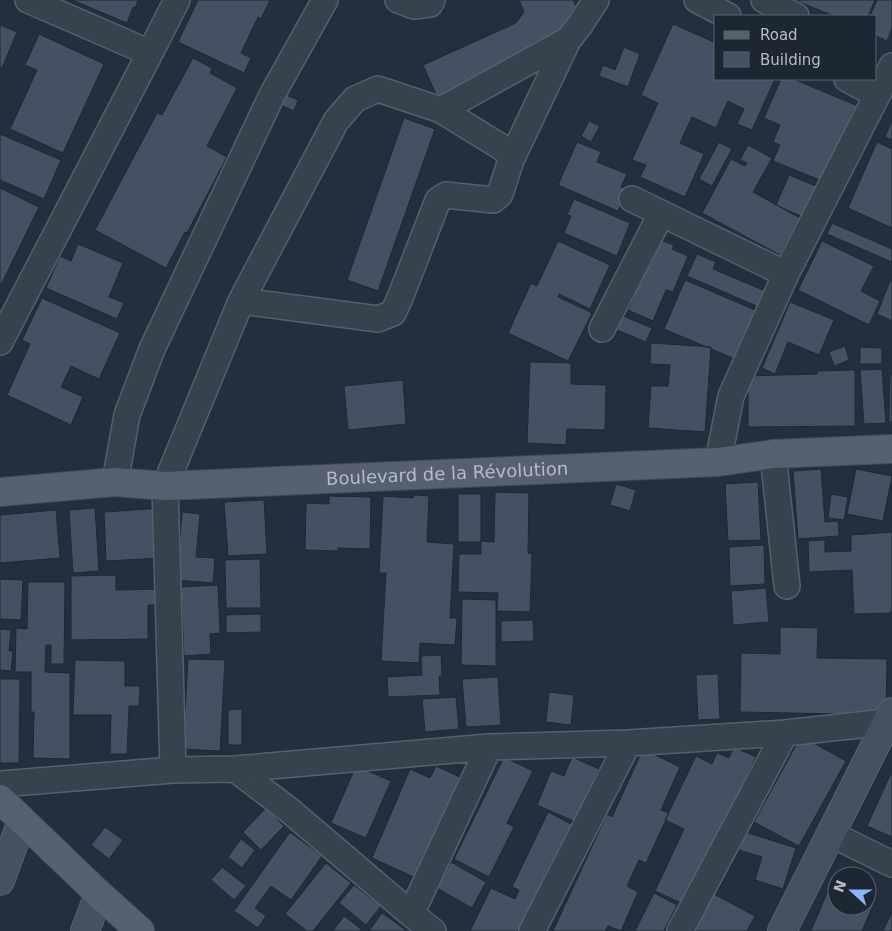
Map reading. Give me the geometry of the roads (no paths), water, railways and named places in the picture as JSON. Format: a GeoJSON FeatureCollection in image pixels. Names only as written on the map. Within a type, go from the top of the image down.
{"type":"FeatureCollection","features":[{"type":"Feature","properties":{"kind":"main road","name":"Boulevard de la Révolution"},"geometry":{"type":"LineString","coordinates":[[0,492],[115,482],[165,486],[718,462],[773,454],[892,449]]}},
{"type":"Feature","properties":{"kind":"main road"},"geometry":{"type":"LineString","coordinates":[[782,931],[890,717]]}},
{"type":"Feature","properties":{"kind":"main road"},"geometry":{"type":"LineString","coordinates":[[0,798],[22,821],[140,931]]}},
{"type":"Feature","properties":{"kind":"main road"},"geometry":{"type":"LineString","coordinates":[[0,881],[22,821]]}},
{"type":"Feature","properties":{"kind":"main road"},"geometry":{"type":"LineString","coordinates":[[85,931],[99,894]]}},
{"type":"Feature","properties":{"kind":"street"},"geometry":{"type":"LineString","coordinates":[[28,0],[150,53]]}},
{"type":"Feature","properties":{"kind":"street"},"geometry":{"type":"LineString","coordinates":[[0,342],[177,0]]}},
{"type":"Feature","properties":{"kind":"street"},"geometry":{"type":"LineString","coordinates":[[115,482],[127,415],[152,349],[272,95],[325,0]]}},
{"type":"Feature","properties":{"kind":"street"},"geometry":{"type":"LineString","coordinates":[[398,0],[414,6],[430,4],[432,0]]}},
{"type":"Feature","properties":{"kind":"street"},"geometry":{"type":"LineString","coordinates":[[241,301],[378,319],[393,313],[438,200],[446,195],[493,200],[500,194],[511,160],[568,40],[596,0]]}},
{"type":"Feature","properties":{"kind":"street"},"geometry":{"type":"LineString","coordinates":[[697,0],[726,15]]}},
{"type":"Feature","properties":{"kind":"street"},"geometry":{"type":"LineString","coordinates":[[764,0],[794,15]]}},
{"type":"Feature","properties":{"kind":"street"},"geometry":{"type":"LineString","coordinates":[[440,110],[568,40]]}},
{"type":"Feature","properties":{"kind":"street"},"geometry":{"type":"LineString","coordinates":[[718,462],[731,396],[786,274],[892,65],[877,57]]}},
{"type":"Feature","properties":{"kind":"street"},"geometry":{"type":"LineString","coordinates":[[849,80],[877,95]]}},
{"type":"Feature","properties":{"kind":"street"},"geometry":{"type":"LineString","coordinates":[[173,770],[165,486],[241,301],[336,121],[355,99],[378,89],[440,110],[506,150],[511,160]]}},
{"type":"Feature","properties":{"kind":"street"},"geometry":{"type":"LineString","coordinates":[[632,200],[786,274]]}},
{"type":"Feature","properties":{"kind":"street"},"geometry":{"type":"LineString","coordinates":[[602,329],[661,214]]}},
{"type":"Feature","properties":{"kind":"street"},"geometry":{"type":"LineString","coordinates":[[773,454],[787,586]]}},
{"type":"Feature","properties":{"kind":"street"},"geometry":{"type":"LineString","coordinates":[[0,784],[173,770],[235,769],[489,747],[628,743],[785,733],[890,717]]}},
{"type":"Feature","properties":{"kind":"street"},"geometry":{"type":"LineString","coordinates":[[680,931],[785,733]]}},
{"type":"Feature","properties":{"kind":"street"},"geometry":{"type":"LineString","coordinates":[[532,931],[628,743]]}},
{"type":"Feature","properties":{"kind":"street"},"geometry":{"type":"LineString","coordinates":[[411,914],[489,747]]}},
{"type":"Feature","properties":{"kind":"street"},"geometry":{"type":"LineString","coordinates":[[235,769],[290,810],[432,931]]}},
{"type":"Feature","properties":{"kind":"street"},"geometry":{"type":"LineString","coordinates":[[831,834],[892,864]]}}]}
